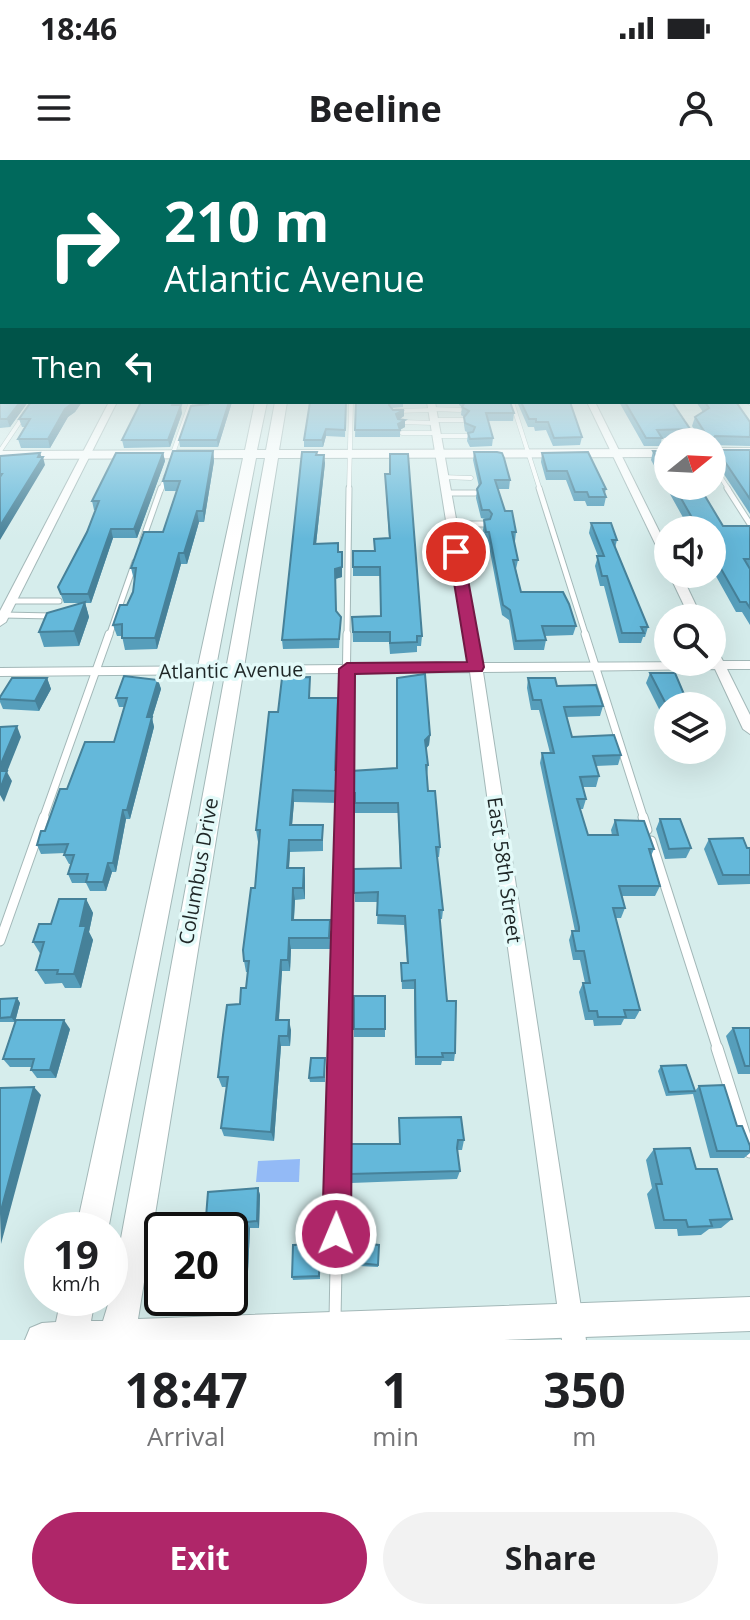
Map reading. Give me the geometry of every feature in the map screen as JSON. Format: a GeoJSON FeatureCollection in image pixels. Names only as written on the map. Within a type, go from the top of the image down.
{"type":"FeatureCollection","features":[{"type":"Feature","properties":{"kind":"street"},"geometry":{"type":"LineString","coordinates":[[2,618],[99,429]]}},
{"type":"Feature","properties":{"kind":"street","name":"Columbus Drive"},"geometry":{"type":"LineString","coordinates":[[96,1212],[255,429]]}},
{"type":"Feature","properties":{"kind":"street","name":"Columbus Drive"},"geometry":{"type":"LineString","coordinates":[[117,1339],[277,429]]}},
{"type":"Feature","properties":{"kind":"street","name":"East 58th Street"},"geometry":{"type":"LineString","coordinates":[[435,429],[476,667],[572,1329]]}},
{"type":"Feature","properties":{"kind":"street"},"geometry":{"type":"LineString","coordinates":[[605,429],[654,531]]}},
{"type":"Feature","properties":{"kind":"street"},"geometry":{"type":"LineString","coordinates":[[726,452],[750,452]]}},
{"type":"Feature","properties":{"kind":"street"},"geometry":{"type":"LineString","coordinates":[[0,453],[173,456],[654,453]]}},
{"type":"Feature","properties":{"kind":"street","name":"Atlantic Avenue"},"geometry":{"type":"LineString","coordinates":[[726,665],[750,665]]}},
{"type":"Feature","properties":{"kind":"street","name":"Atlantic Avenue"},"geometry":{"type":"LineString","coordinates":[[0,672],[654,666]]}},
{"type":"Feature","properties":{"kind":"street"},"geometry":{"type":"LineString","coordinates":[[724,676],[750,729]]}},
{"type":"Feature","properties":{"kind":"street"},"geometry":{"type":"LineString","coordinates":[[42,1340],[572,1329],[750,1314]]}},
{"type":"Feature","properties":{"kind":"street"},"geometry":{"type":"LineString","coordinates":[[70,1340],[75,1316]]}},
{"type":"Feature","properties":{"kind":"lane"},"geometry":{"type":"LineString","coordinates":[[0,453],[15,429]]}},
{"type":"Feature","properties":{"kind":"lane"},"geometry":{"type":"LineString","coordinates":[[142,542],[182,429]]}},
{"type":"Feature","properties":{"kind":"lane"},"geometry":{"type":"LineString","coordinates":[[334,1334],[350,429]]}},
{"type":"Feature","properties":{"kind":"lane"},"geometry":{"type":"LineString","coordinates":[[402,433],[412,429]]}},
{"type":"Feature","properties":{"kind":"lane"},"geometry":{"type":"LineString","coordinates":[[454,429],[469,436]]}},
{"type":"Feature","properties":{"kind":"lane"},"geometry":{"type":"LineString","coordinates":[[455,429],[460,431]]}},
{"type":"Feature","properties":{"kind":"lane"},"geometry":{"type":"LineString","coordinates":[[520,429],[750,1152]]}},
{"type":"Feature","properties":{"kind":"lane"},"geometry":{"type":"LineString","coordinates":[[444,485],[471,478]]}},
{"type":"Feature","properties":{"kind":"lane"},"geometry":{"type":"LineString","coordinates":[[444,485],[475,493]]}},
{"type":"Feature","properties":{"kind":"lane"},"geometry":{"type":"LineString","coordinates":[[726,486],[750,524]]}},
{"type":"Feature","properties":{"kind":"lane"},"geometry":{"type":"LineString","coordinates":[[451,524],[486,524]]}},
{"type":"Feature","properties":{"kind":"lane"},"geometry":{"type":"LineString","coordinates":[[0,941],[137,556]]}},
{"type":"Feature","properties":{"kind":"lane"},"geometry":{"type":"LineString","coordinates":[[11,601],[59,601]]}},
{"type":"Feature","properties":{"kind":"lane"},"geometry":{"type":"LineString","coordinates":[[2,618],[65,614]]}},
{"type":"Feature","properties":{"kind":"water"},"geometry":{"type":"Polygon","coordinates":[[[300,1159],[299,1182],[256,1182],[258,1161],[300,1159]]]}},
{"type":"Feature","properties":{"kind":"building"},"geometry":{"type":"Polygon","coordinates":[[[24,429],[54,429],[48,439],[18,439],[24,429]]]}},
{"type":"Feature","properties":{"kind":"building"},"geometry":{"type":"Polygon","coordinates":[[[127,429],[172,429],[168,440],[122,440],[127,429]]]}},
{"type":"Feature","properties":{"kind":"building"},"geometry":{"type":"Polygon","coordinates":[[[183,429],[220,429],[217,440],[179,440],[183,429]]]}},
{"type":"Feature","properties":{"kind":"building"},"geometry":{"type":"Polygon","coordinates":[[[306,429],[326,429],[322,440],[304,440],[306,429]]]}},
{"type":"Feature","properties":{"kind":"building"},"geometry":{"type":"Polygon","coordinates":[[[400,429],[400,430],[355,430],[400,429]]]}},
{"type":"Feature","properties":{"kind":"building"},"geometry":{"type":"Polygon","coordinates":[[[474,429],[490,429],[493,438],[470,439],[468,433],[474,429]]]}},
{"type":"Feature","properties":{"kind":"building"},"geometry":{"type":"Polygon","coordinates":[[[551,429],[579,429],[582,437],[554,438],[551,429]]]}},
{"type":"Feature","properties":{"kind":"building"},"geometry":{"type":"Polygon","coordinates":[[[641,429],[654,429],[654,438],[646,438],[641,429]]]}},
{"type":"Feature","properties":{"kind":"building"},"geometry":{"type":"Polygon","coordinates":[[[726,429],[750,429],[750,437],[726,436],[726,429]]]}},
{"type":"Feature","properties":{"kind":"building"},"geometry":{"type":"Polygon","coordinates":[[[726,450],[750,450],[750,499],[726,463],[726,450]]]}},
{"type":"Feature","properties":{"kind":"building"},"geometry":{"type":"Polygon","coordinates":[[[173,451],[213,451],[203,511],[197,511],[184,553],[179,553],[155,638],[122,638],[122,624],[113,625],[120,605],[127,605],[133,592],[136,568],[131,568],[144,532],[163,532],[180,481],[163,481],[173,451]]]}},
{"type":"Feature","properties":{"kind":"building"},"geometry":{"type":"Polygon","coordinates":[[[302,452],[324,455],[314,544],[338,543],[338,552],[342,552],[342,567],[335,569],[336,611],[341,617],[339,639],[282,640],[302,452]]]}},
{"type":"Feature","properties":{"kind":"building"},"geometry":{"type":"Polygon","coordinates":[[[474,452],[502,453],[504,458],[510,480],[495,480],[505,511],[512,511],[516,532],[512,532],[518,560],[513,560],[521,592],[563,592],[576,626],[542,626],[546,640],[516,641],[510,610],[503,605],[489,532],[486,532],[484,520],[490,519],[492,514],[489,510],[482,510],[477,489],[481,483],[474,452]]]}},
{"type":"Feature","properties":{"kind":"building"},"geometry":{"type":"Polygon","coordinates":[[[588,452],[606,489],[603,489],[606,497],[589,497],[587,492],[575,492],[567,471],[547,471],[542,453],[588,452]]]}},
{"type":"Feature","properties":{"kind":"building"},"geometry":{"type":"Polygon","coordinates":[[[40,453],[38,457],[43,457],[0,526],[0,456],[40,453]]]}},
{"type":"Feature","properties":{"kind":"building"},"geometry":{"type":"Polygon","coordinates":[[[116,453],[163,453],[134,529],[111,529],[88,594],[61,594],[58,587],[87,532],[99,501],[92,501],[116,453]]]}},
{"type":"Feature","properties":{"kind":"building"},"geometry":{"type":"Polygon","coordinates":[[[390,454],[408,454],[422,636],[417,636],[417,642],[390,643],[390,632],[353,632],[352,617],[381,616],[380,567],[353,567],[353,551],[375,551],[374,539],[390,538],[385,474],[390,474],[390,454]]]}},
{"type":"Feature","properties":{"kind":"building"},"geometry":{"type":"Polygon","coordinates":[[[682,500],[707,500],[717,516],[691,516],[682,500]]]}},
{"type":"Feature","properties":{"kind":"building"},"geometry":{"type":"Polygon","coordinates":[[[591,523],[611,523],[617,540],[612,540],[648,627],[641,627],[644,633],[622,633],[607,576],[602,576],[597,556],[604,556],[591,523]]]}},
{"type":"Feature","properties":{"kind":"building"},"geometry":{"type":"Polygon","coordinates":[[[726,526],[750,526],[750,559],[744,559],[750,569],[750,608],[746,602],[740,602],[726,578],[726,526]]]}},
{"type":"Feature","properties":{"kind":"building"},"geometry":{"type":"Polygon","coordinates":[[[85,602],[74,631],[39,632],[47,613],[85,602]]]}},
{"type":"Feature","properties":{"kind":"building"},"geometry":{"type":"Polygon","coordinates":[[[650,673],[654,676],[676,676],[683,692],[660,692],[650,673]]]}},
{"type":"Feature","properties":{"kind":"building"},"geometry":{"type":"Polygon","coordinates":[[[425,674],[430,735],[425,740],[426,765],[428,791],[435,791],[440,847],[436,847],[443,910],[439,910],[447,1001],[456,1001],[455,1053],[442,1053],[443,1057],[416,1057],[415,980],[402,981],[401,963],[408,963],[405,916],[377,915],[378,892],[354,893],[354,869],[401,868],[398,803],[355,803],[355,793],[350,793],[351,771],[397,768],[397,678],[425,674]]]}},
{"type":"Feature","properties":{"kind":"building"},"geometry":{"type":"Polygon","coordinates":[[[124,676],[158,680],[147,717],[152,717],[127,810],[123,810],[113,863],[108,863],[103,882],[86,882],[88,874],[68,874],[74,855],[64,855],[68,844],[37,845],[60,789],[67,789],[85,742],[114,742],[127,698],[116,698],[124,676]]]}},
{"type":"Feature","properties":{"kind":"building"},"geometry":{"type":"Polygon","coordinates":[[[310,677],[309,698],[338,698],[337,791],[293,790],[290,825],[323,825],[322,840],[289,840],[287,868],[304,868],[303,888],[293,888],[292,920],[330,920],[329,938],[289,938],[288,960],[281,960],[276,1020],[289,1020],[288,1036],[279,1036],[271,1132],[221,1128],[228,1077],[218,1077],[227,1005],[240,1004],[241,988],[246,988],[249,961],[244,961],[243,950],[251,888],[255,888],[260,830],[256,830],[269,712],[278,712],[282,678],[310,677]]]}},
{"type":"Feature","properties":{"kind":"building"},"geometry":{"type":"Polygon","coordinates":[[[12,678],[47,678],[35,701],[0,699],[12,678]]]}},
{"type":"Feature","properties":{"kind":"building"},"geometry":{"type":"Polygon","coordinates":[[[528,678],[555,678],[557,686],[596,685],[603,706],[564,707],[572,737],[614,735],[621,755],[593,756],[599,776],[580,777],[586,799],[577,799],[588,835],[618,835],[615,820],[644,821],[654,849],[649,849],[660,886],[619,886],[625,908],[613,908],[640,1010],[624,1010],[626,1017],[598,1017],[597,1011],[589,1011],[583,983],[590,983],[584,951],[576,951],[572,931],[579,931],[579,927],[542,753],[554,753],[541,700],[533,700],[528,678]]]}},
{"type":"Feature","properties":{"kind":"building"},"geometry":{"type":"Polygon","coordinates":[[[17,726],[0,766],[0,727],[17,726]]]}},
{"type":"Feature","properties":{"kind":"building"},"geometry":{"type":"Polygon","coordinates":[[[0,771],[7,771],[0,789],[0,771]]]}},
{"type":"Feature","properties":{"kind":"building"},"geometry":{"type":"Polygon","coordinates":[[[660,819],[680,819],[691,848],[669,849],[660,819]]]}},
{"type":"Feature","properties":{"kind":"building"},"geometry":{"type":"Polygon","coordinates":[[[743,838],[747,848],[750,848],[750,875],[723,875],[709,839],[743,838]]]}},
{"type":"Feature","properties":{"kind":"building"},"geometry":{"type":"Polygon","coordinates":[[[59,899],[86,899],[80,926],[86,926],[74,974],[36,970],[44,942],[33,942],[39,924],[51,924],[59,899]]]}},
{"type":"Feature","properties":{"kind":"building"},"geometry":{"type":"Polygon","coordinates":[[[354,996],[385,996],[385,1029],[354,1029],[354,996]]]}},
{"type":"Feature","properties":{"kind":"building"},"geometry":{"type":"Polygon","coordinates":[[[17,998],[11,1017],[0,1018],[0,999],[17,998]]]}},
{"type":"Feature","properties":{"kind":"building"},"geometry":{"type":"Polygon","coordinates":[[[16,1020],[64,1020],[50,1070],[31,1070],[34,1059],[3,1059],[16,1020]]]}},
{"type":"Feature","properties":{"kind":"building"},"geometry":{"type":"Polygon","coordinates":[[[733,1028],[750,1028],[750,1066],[745,1066],[733,1028]]]}},
{"type":"Feature","properties":{"kind":"building"},"geometry":{"type":"Polygon","coordinates":[[[311,1058],[325,1058],[324,1077],[309,1078],[311,1058]]]}},
{"type":"Feature","properties":{"kind":"building"},"geometry":{"type":"Polygon","coordinates":[[[686,1065],[695,1091],[669,1092],[661,1066],[686,1065]]]}},
{"type":"Feature","properties":{"kind":"building"},"geometry":{"type":"Polygon","coordinates":[[[724,1085],[737,1126],[742,1126],[750,1151],[717,1151],[699,1086],[724,1085]]]}},
{"type":"Feature","properties":{"kind":"building"},"geometry":{"type":"Polygon","coordinates":[[[34,1087],[0,1214],[0,1088],[34,1087]]]}},
{"type":"Feature","properties":{"kind":"building"},"geometry":{"type":"Polygon","coordinates":[[[461,1117],[464,1140],[458,1140],[457,1148],[460,1171],[350,1174],[351,1144],[400,1144],[399,1118],[461,1117]]]}},
{"type":"Feature","properties":{"kind":"building"},"geometry":{"type":"Polygon","coordinates":[[[690,1148],[696,1169],[717,1169],[732,1219],[710,1220],[712,1226],[688,1227],[686,1220],[664,1220],[656,1184],[662,1184],[654,1149],[690,1148]]]}},
{"type":"Feature","properties":{"kind":"building"},"geometry":{"type":"Polygon","coordinates":[[[258,1188],[257,1221],[248,1222],[248,1212],[206,1212],[208,1192],[258,1188]]]}},
{"type":"Feature","properties":{"kind":"building"},"geometry":{"type":"Polygon","coordinates":[[[360,1243],[379,1245],[378,1265],[359,1263],[360,1243]]]}},
{"type":"Feature","properties":{"kind":"building"},"geometry":{"type":"Polygon","coordinates":[[[320,1244],[319,1276],[292,1277],[293,1245],[320,1244]]]}},
{"type":"Feature","properties":{"kind":"route"},"geometry":{"type":"LineString","coordinates":[[336,1234],[347,669],[476,667],[456,552]]}}]}
